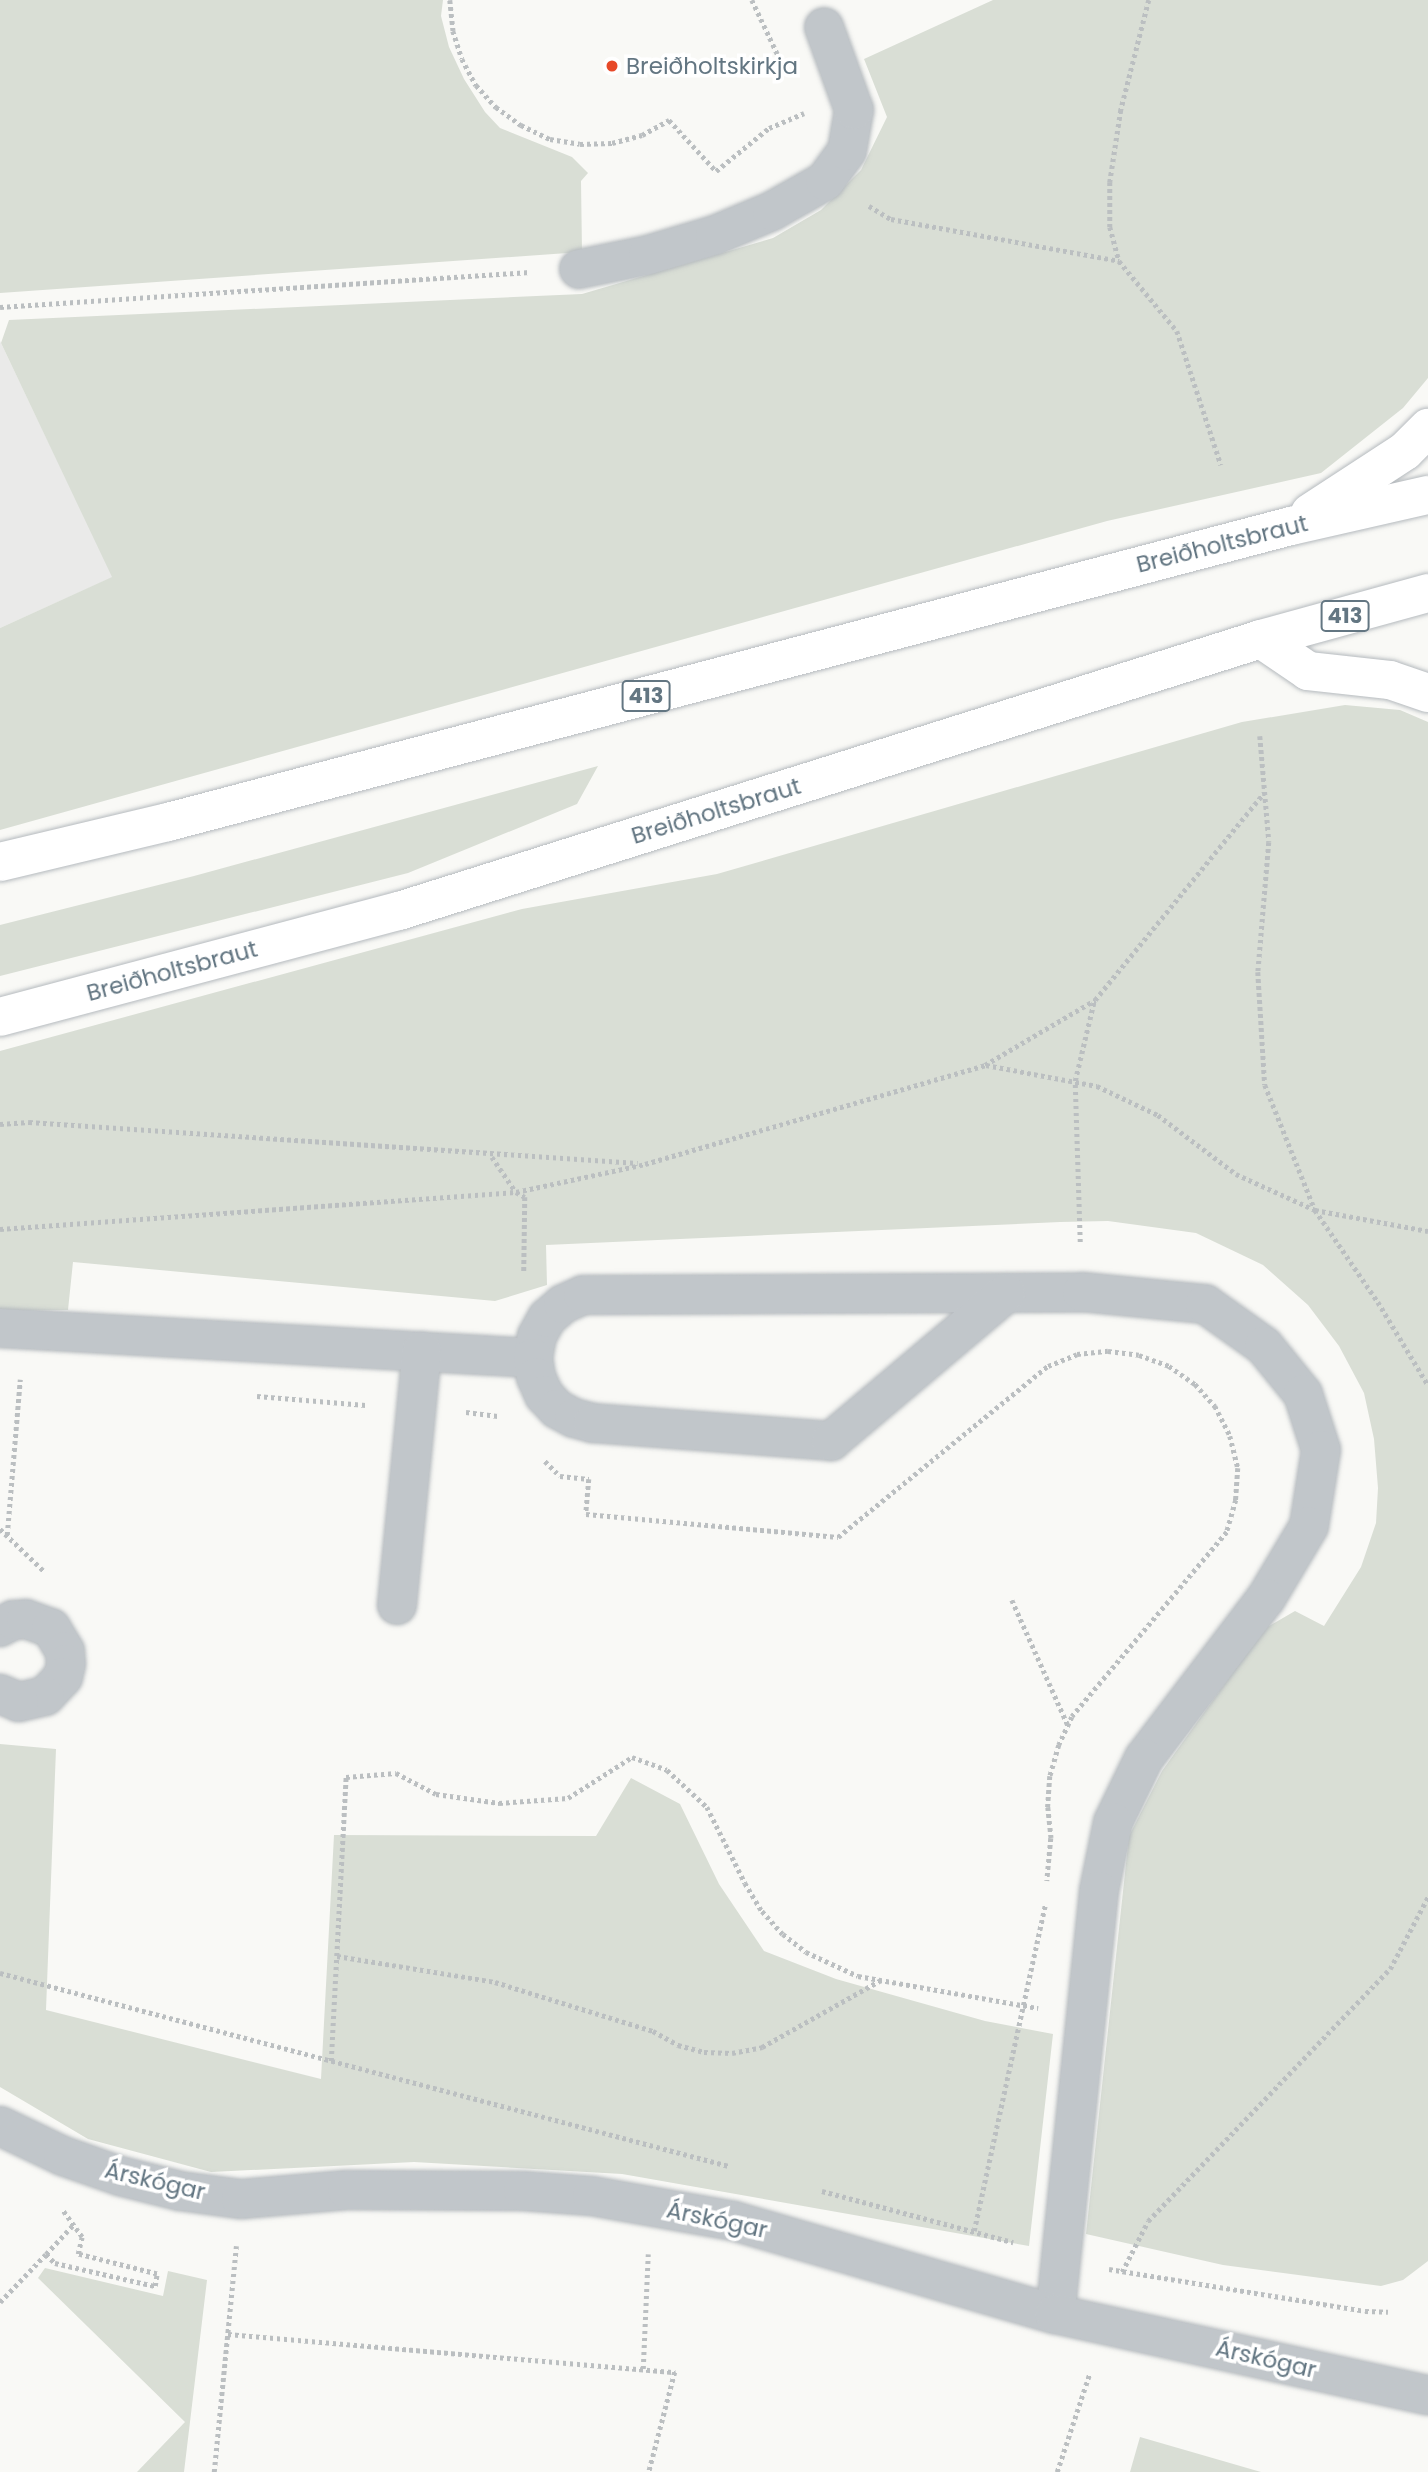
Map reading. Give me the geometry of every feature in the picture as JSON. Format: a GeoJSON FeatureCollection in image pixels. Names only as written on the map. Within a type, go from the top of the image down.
{"type":"FeatureCollection","features":[{"type":"Feature","properties":{"kind":"main road"},"geometry":{"type":"LineString","coordinates":[[1291,526],[1405,451],[1428,428]]}},
{"type":"Feature","properties":{"kind":"main road","name":"Breiðholtsbraut"},"geometry":{"type":"LineString","coordinates":[[0,862],[169,822],[1291,526],[1428,495]]}},
{"type":"Feature","properties":{"kind":"main road","name":"Breiðholtsbraut"},"geometry":{"type":"LineString","coordinates":[[0,1017],[399,911],[1261,639],[1428,593]]}},
{"type":"Feature","properties":{"kind":"main road"},"geometry":{"type":"LineString","coordinates":[[1261,639],[1308,671],[1390,680],[1428,693]]}},
{"type":"Feature","properties":{"kind":"street"},"geometry":{"type":"LineString","coordinates":[[579,269],[648,255],[715,235],[799,197],[825,181],[847,151],[854,110],[824,27]]}},
{"type":"Feature","properties":{"kind":"street"},"geometry":{"type":"LineString","coordinates":[[1006,1293],[831,1441],[593,1423],[574,1418],[557,1409],[544,1395],[536,1377],[533,1358],[537,1336],[547,1318],[563,1304],[583,1295],[1082,1292],[1205,1304],[1264,1346],[1303,1394],[1321,1450],[1309,1526],[1266,1598],[1144,1758],[1113,1822],[1099,1891],[1055,2314]]}},
{"type":"Feature","properties":{"kind":"street"},"geometry":{"type":"LineString","coordinates":[[0,1328],[533,1358]]}},
{"type":"Feature","properties":{"kind":"street"},"geometry":{"type":"LineString","coordinates":[[397,1605],[422,1351]]}},
{"type":"Feature","properties":{"kind":"street"},"geometry":{"type":"LineString","coordinates":[[0,1627],[13,1620],[26,1619],[51,1628],[60,1639],[65,1664],[63,1677],[45,1696],[19,1702],[0,1694]]}},
{"type":"Feature","properties":{"kind":"street","name":"Árskógar"},"geometry":{"type":"LineString","coordinates":[[0,2126],[63,2156],[120,2176],[180,2191],[240,2199],[347,2190],[454,2188],[592,2196],[734,2221],[1055,2314],[1428,2395]]}},
{"type":"Feature","properties":{"kind":"path"},"geometry":{"type":"LineString","coordinates":[[450,0],[456,40],[476,85],[495,107],[521,125],[550,139],[580,144],[612,143],[642,135],[669,120],[716,172],[769,128],[805,112]]}},
{"type":"Feature","properties":{"kind":"path"},"geometry":{"type":"LineString","coordinates":[[752,0],[784,68]]}},
{"type":"Feature","properties":{"kind":"path"},"geometry":{"type":"LineString","coordinates":[[1149,0],[1121,110],[1110,181],[1110,227],[1119,261],[1177,331],[1221,465]]}},
{"type":"Feature","properties":{"kind":"path"},"geometry":{"type":"LineString","coordinates":[[800,101],[833,172],[860,200],[891,219],[1119,261]]}},
{"type":"Feature","properties":{"kind":"path"},"geometry":{"type":"LineString","coordinates":[[0,307],[579,269]]}},
{"type":"Feature","properties":{"kind":"path"},"geometry":{"type":"LineString","coordinates":[[1260,736],[1269,842],[1258,972],[1265,1085],[1315,1210],[1378,1302],[1428,1385]]}},
{"type":"Feature","properties":{"kind":"path"},"geometry":{"type":"LineString","coordinates":[[0,1229],[516,1192],[645,1164],[985,1065],[1095,1000],[1264,793]]}},
{"type":"Feature","properties":{"kind":"path"},"geometry":{"type":"LineString","coordinates":[[1082,1292],[1075,1081],[1095,1000]]}},
{"type":"Feature","properties":{"kind":"path"},"geometry":{"type":"LineString","coordinates":[[985,1065],[1097,1086],[1158,1115],[1236,1174],[1315,1210],[1428,1231]]}},
{"type":"Feature","properties":{"kind":"path"},"geometry":{"type":"LineString","coordinates":[[0,1125],[29,1122],[492,1156],[645,1164]]}},
{"type":"Feature","properties":{"kind":"path"},"geometry":{"type":"LineString","coordinates":[[492,1156],[516,1192],[525,1197],[524,1277]]}},
{"type":"Feature","properties":{"kind":"path"},"geometry":{"type":"LineString","coordinates":[[542,1458],[560,1476],[589,1479],[586,1514],[838,1537],[1048,1366],[1077,1354],[1108,1351],[1139,1354],[1169,1366],[1195,1384],[1215,1406],[1230,1436],[1238,1468],[1236,1500],[1227,1532],[1091,1692],[1059,1745],[1050,1776],[1048,1807],[1051,1838],[1046,1890]]}},
{"type":"Feature","properties":{"kind":"path"},"geometry":{"type":"LineString","coordinates":[[10,1377],[34,1378]]}},
{"type":"Feature","properties":{"kind":"path"},"geometry":{"type":"LineString","coordinates":[[7,1536],[20,1377]]}},
{"type":"Feature","properties":{"kind":"path"},"geometry":{"type":"LineString","coordinates":[[253,1395],[497,1415],[506,1423]]}},
{"type":"Feature","properties":{"kind":"path"},"geometry":{"type":"LineString","coordinates":[[1012,1600],[1069,1726]]}},
{"type":"Feature","properties":{"kind":"path"},"geometry":{"type":"LineString","coordinates":[[331,2061],[346,1777],[396,1773],[436,1794],[499,1803],[568,1798],[632,1757],[667,1770],[707,1807],[745,1884],[762,1911],[783,1934],[831,1966],[858,1976],[1086,2016]]}},
{"type":"Feature","properties":{"kind":"path"},"geometry":{"type":"LineString","coordinates":[[1122,2272],[1148,2221],[1390,1969],[1428,1897]]}},
{"type":"Feature","properties":{"kind":"path"},"geometry":{"type":"LineString","coordinates":[[974,2231],[1045,1903]]}},
{"type":"Feature","properties":{"kind":"path"},"geometry":{"type":"LineString","coordinates":[[337,1956],[495,1982],[653,2031],[678,2045],[718,2053],[762,2047],[882,1980]]}},
{"type":"Feature","properties":{"kind":"path"},"geometry":{"type":"LineString","coordinates":[[0,1973],[732,2167]]}},
{"type":"Feature","properties":{"kind":"path"},"geometry":{"type":"LineString","coordinates":[[812,2189],[1018,2244]]}},
{"type":"Feature","properties":{"kind":"path"},"geometry":{"type":"LineString","coordinates":[[214,2472],[240,2199]]}},
{"type":"Feature","properties":{"kind":"path"},"geometry":{"type":"LineString","coordinates":[[46,2254],[55,2263],[155,2286],[157,2274],[78,2254],[82,2237],[60,2207]]}},
{"type":"Feature","properties":{"kind":"path"},"geometry":{"type":"LineString","coordinates":[[0,2302],[73,2225]]}},
{"type":"Feature","properties":{"kind":"path"},"geometry":{"type":"LineString","coordinates":[[1098,2267],[1365,2311],[1388,2312]]}},
{"type":"Feature","properties":{"kind":"path"},"geometry":{"type":"LineString","coordinates":[[228,2334],[675,2372],[649,2472]]}},
{"type":"Feature","properties":{"kind":"path"},"geometry":{"type":"LineString","coordinates":[[1057,2472],[1089,2375]]}},
{"type":"Feature","properties":{"kind":"shaded area"},"geometry":{"type":"Polygon","coordinates":[[[0,0],[443,0],[441,16],[449,47],[464,79],[485,112],[500,128],[572,157],[588,173],[581,181],[582,252],[0,293],[0,0]]]}},
{"type":"Feature","properties":{"kind":"shaded area"},"geometry":{"type":"Polygon","coordinates":[[[993,0],[1428,0],[1428,378],[1403,408],[1321,473],[1107,521],[0,830],[0,628],[112,577],[1,343],[9,320],[582,294],[773,238],[821,210],[861,170],[887,117],[864,59],[993,0]]]}},
{"type":"Feature","properties":{"kind":"shaded area"},"geometry":{"type":"Polygon","coordinates":[[[0,341],[113,577],[0,628],[0,341]]]}},
{"type":"Feature","properties":{"kind":"shaded area"},"geometry":{"type":"Polygon","coordinates":[[[1345,705],[1400,710],[1428,722],[1428,2261],[1403,2280],[1381,2286],[1223,2265],[1086,2234],[1129,1836],[1162,1771],[1264,1629],[1295,1611],[1324,1626],[1361,1567],[1376,1523],[1378,1488],[1374,1439],[1364,1393],[1339,1346],[1308,1305],[1263,1265],[1196,1233],[1108,1221],[1060,1222],[546,1245],[547,1285],[495,1301],[73,1262],[68,1310],[0,1311],[0,1051],[522,909],[717,874],[1242,722],[1345,705]]]}},
{"type":"Feature","properties":{"kind":"shaded area"},"geometry":{"type":"Polygon","coordinates":[[[598,766],[577,804],[408,873],[0,976],[0,925],[194,876],[598,766]]]}},
{"type":"Feature","properties":{"kind":"shaded area"},"geometry":{"type":"Polygon","coordinates":[[[0,1744],[56,1749],[46,2010],[321,2079],[334,1835],[596,1836],[631,1778],[680,1804],[719,1884],[764,1951],[836,1979],[985,2021],[1053,2034],[1029,2246],[622,2174],[414,2162],[211,2172],[88,2139],[0,2087],[0,1744]]]}},
{"type":"Feature","properties":{"kind":"shaded area"},"geometry":{"type":"Polygon","coordinates":[[[45,2268],[163,2296],[168,2271],[207,2280],[184,2472],[137,2472],[185,2422],[38,2278],[45,2268]]]}},
{"type":"Feature","properties":{"kind":"shaded area"},"geometry":{"type":"Polygon","coordinates":[[[1140,2437],[1261,2472],[1130,2472],[1140,2437]]]}},
{"type":"Feature","properties":{"kind":"place","name":"Breiðholtskirkja"},"geometry":{"type":"Point","coordinates":[612,66]}}]}
